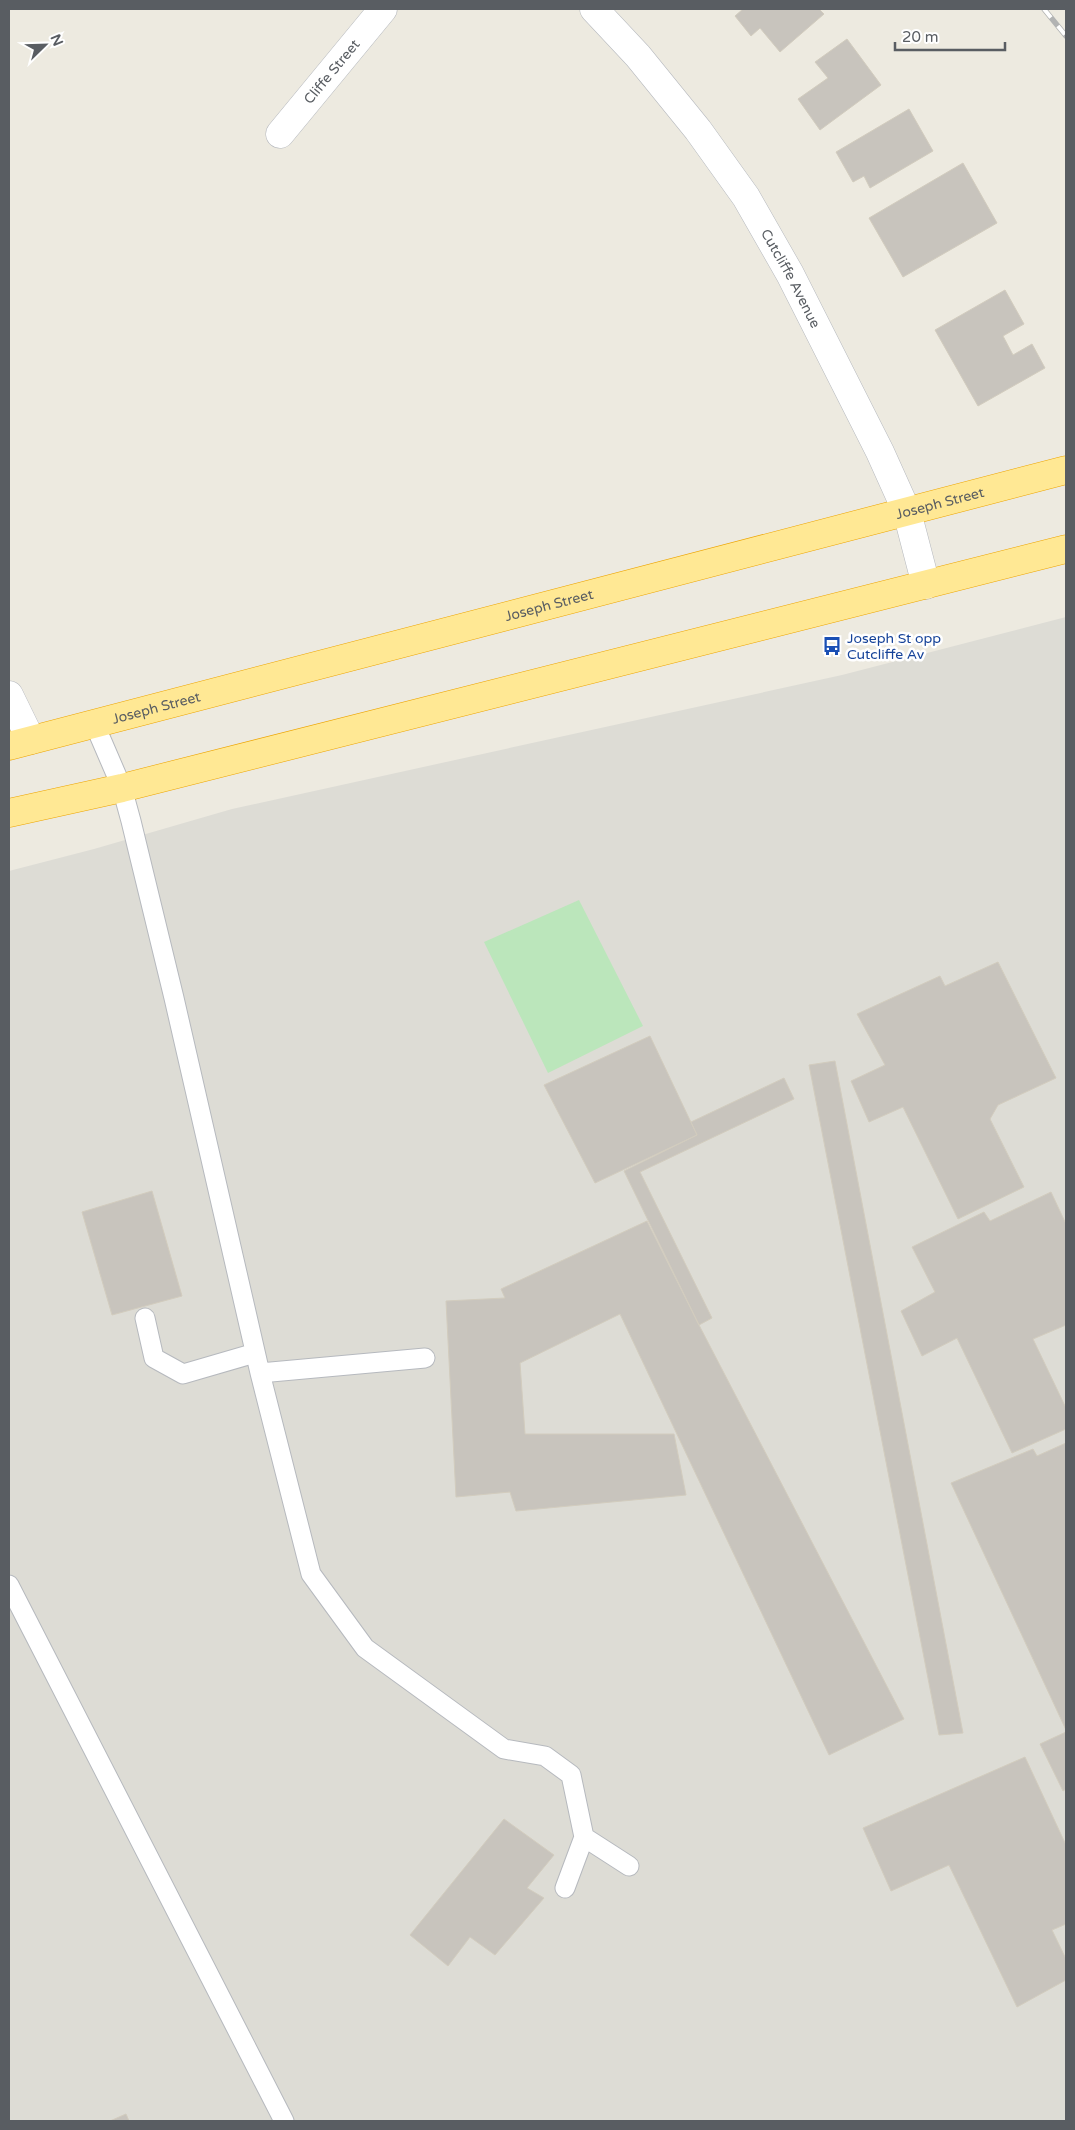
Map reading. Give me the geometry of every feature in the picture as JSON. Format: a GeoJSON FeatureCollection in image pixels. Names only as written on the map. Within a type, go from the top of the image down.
{"type":"FeatureCollection","features":[{"type":"Feature","properties":{"kind":"highway","name":"Joseph Street"},"geometry":{"type":"LineString","coordinates":[[20,743],[1066,470]]}},
{"type":"Feature","properties":{"kind":"highway"},"geometry":{"type":"LineString","coordinates":[[9,813],[122,788],[1066,550]]}},
{"type":"Feature","properties":{"kind":"street","name":"Cliffe Street"},"geometry":{"type":"LineString","coordinates":[[280,134],[383,9]]}},
{"type":"Feature","properties":{"kind":"street","name":"Cutcliffe Avenue"},"geometry":{"type":"LineString","coordinates":[[594,9],[638,56],[692,123],[746,197],[799,291],[880,452],[907,512],[926,585]]}},
{"type":"Feature","properties":{"kind":"street"},"geometry":{"type":"LineString","coordinates":[[9,695],[20,743]]}},
{"type":"Feature","properties":{"kind":"lane"},"geometry":{"type":"LineString","coordinates":[[94,723],[122,788],[170,980],[260,1373],[311,1574],[365,1648],[504,1750],[545,1756],[571,1775],[584,1838],[564,1888]]}},
{"type":"Feature","properties":{"kind":"lane"},"geometry":{"type":"LineString","coordinates":[[145,1318],[154,1358],[183,1374],[256,1353]]}},
{"type":"Feature","properties":{"kind":"lane"},"geometry":{"type":"LineString","coordinates":[[260,1373],[425,1358]]}},
{"type":"Feature","properties":{"kind":"lane"},"geometry":{"type":"LineString","coordinates":[[9,1585],[284,2121]]}},
{"type":"Feature","properties":{"kind":"lane"},"geometry":{"type":"LineString","coordinates":[[584,1838],[629,1866]]}},
{"type":"Feature","properties":{"kind":"shaded area"},"geometry":{"type":"Polygon","coordinates":[[[1066,617],[1066,2121],[9,2121],[9,871],[94,849],[232,809],[842,675],[1066,617]]]}},
{"type":"Feature","properties":{"kind":"green space"},"geometry":{"type":"Polygon","coordinates":[[[579,900],[643,1026],[548,1073],[484,942],[579,900]]]}},
{"type":"Feature","properties":{"kind":"building"},"geometry":{"type":"Polygon","coordinates":[[[743,9],[819,9],[824,14],[780,52],[760,28],[751,36],[735,16],[743,9]]]}},
{"type":"Feature","properties":{"kind":"building"},"geometry":{"type":"Polygon","coordinates":[[[847,39],[881,85],[820,130],[798,99],[828,78],[815,62],[847,39]]]}},
{"type":"Feature","properties":{"kind":"building"},"geometry":{"type":"Polygon","coordinates":[[[909,109],[933,151],[870,188],[864,176],[853,182],[836,152],[909,109]]]}},
{"type":"Feature","properties":{"kind":"building"},"geometry":{"type":"Polygon","coordinates":[[[963,163],[997,223],[903,277],[869,218],[963,163]]]}},
{"type":"Feature","properties":{"kind":"building"},"geometry":{"type":"Polygon","coordinates":[[[1005,290],[1024,324],[1003,336],[1013,355],[1032,344],[1045,368],[978,406],[935,330],[1005,290]]]}},
{"type":"Feature","properties":{"kind":"building"},"geometry":{"type":"Polygon","coordinates":[[[998,962],[1056,1078],[998,1105],[990,1119],[1024,1187],[958,1219],[903,1107],[869,1122],[851,1081],[885,1065],[857,1014],[940,976],[945,986],[998,962]]]}},
{"type":"Feature","properties":{"kind":"building"},"geometry":{"type":"Polygon","coordinates":[[[650,1036],[697,1135],[595,1183],[544,1085],[650,1036]]]}},
{"type":"Feature","properties":{"kind":"building"},"geometry":{"type":"Polygon","coordinates":[[[835,1061],[963,1733],[939,1735],[809,1065],[835,1061]]]}},
{"type":"Feature","properties":{"kind":"building"},"geometry":{"type":"Polygon","coordinates":[[[784,1078],[794,1099],[640,1172],[712,1318],[699,1325],[624,1171],[697,1135],[691,1122],[784,1078]]]}},
{"type":"Feature","properties":{"kind":"building"},"geometry":{"type":"Polygon","coordinates":[[[152,1191],[182,1296],[112,1315],[82,1212],[152,1191]]]}},
{"type":"Feature","properties":{"kind":"building"},"geometry":{"type":"Polygon","coordinates":[[[1051,1192],[1066,1224],[1066,1325],[1033,1339],[1066,1408],[1066,1429],[1012,1453],[957,1338],[922,1356],[901,1311],[935,1292],[912,1247],[984,1212],[990,1221],[1051,1192]]]}},
{"type":"Feature","properties":{"kind":"building"},"geometry":{"type":"Polygon","coordinates":[[[647,1221],[904,1719],[829,1755],[620,1314],[520,1363],[525,1434],[674,1434],[686,1495],[516,1511],[510,1492],[456,1497],[446,1301],[505,1298],[501,1289],[647,1221]]]}},
{"type":"Feature","properties":{"kind":"building"},"geometry":{"type":"Polygon","coordinates":[[[1066,1443],[1066,1730],[951,1483],[1033,1449],[1037,1456],[1066,1443]]]}},
{"type":"Feature","properties":{"kind":"building"},"geometry":{"type":"Polygon","coordinates":[[[1066,1732],[1066,1789],[1063,1791],[1040,1744],[1066,1732]]]}},
{"type":"Feature","properties":{"kind":"building"},"geometry":{"type":"Polygon","coordinates":[[[1025,1757],[1066,1845],[1066,1924],[1052,1930],[1066,1959],[1066,1980],[1017,2007],[949,1865],[891,1891],[863,1828],[1025,1757]]]}},
{"type":"Feature","properties":{"kind":"building"},"geometry":{"type":"Polygon","coordinates":[[[504,1819],[554,1855],[527,1888],[544,1898],[495,1955],[470,1937],[448,1966],[410,1935],[504,1819]]]}},
{"type":"Feature","properties":{"kind":"building"},"geometry":{"type":"Polygon","coordinates":[[[126,2114],[129,2121],[110,2121],[126,2114]]]}},
{"type":"Feature","properties":{"kind":"railway"},"geometry":{"type":"LineString","coordinates":[[1044,9],[1066,36]]}},
{"type":"Feature","properties":{"kind":"place","name":"Joseph St opp Cutcliffe Av"},"geometry":{"type":"Point","coordinates":[832,646]}}]}
